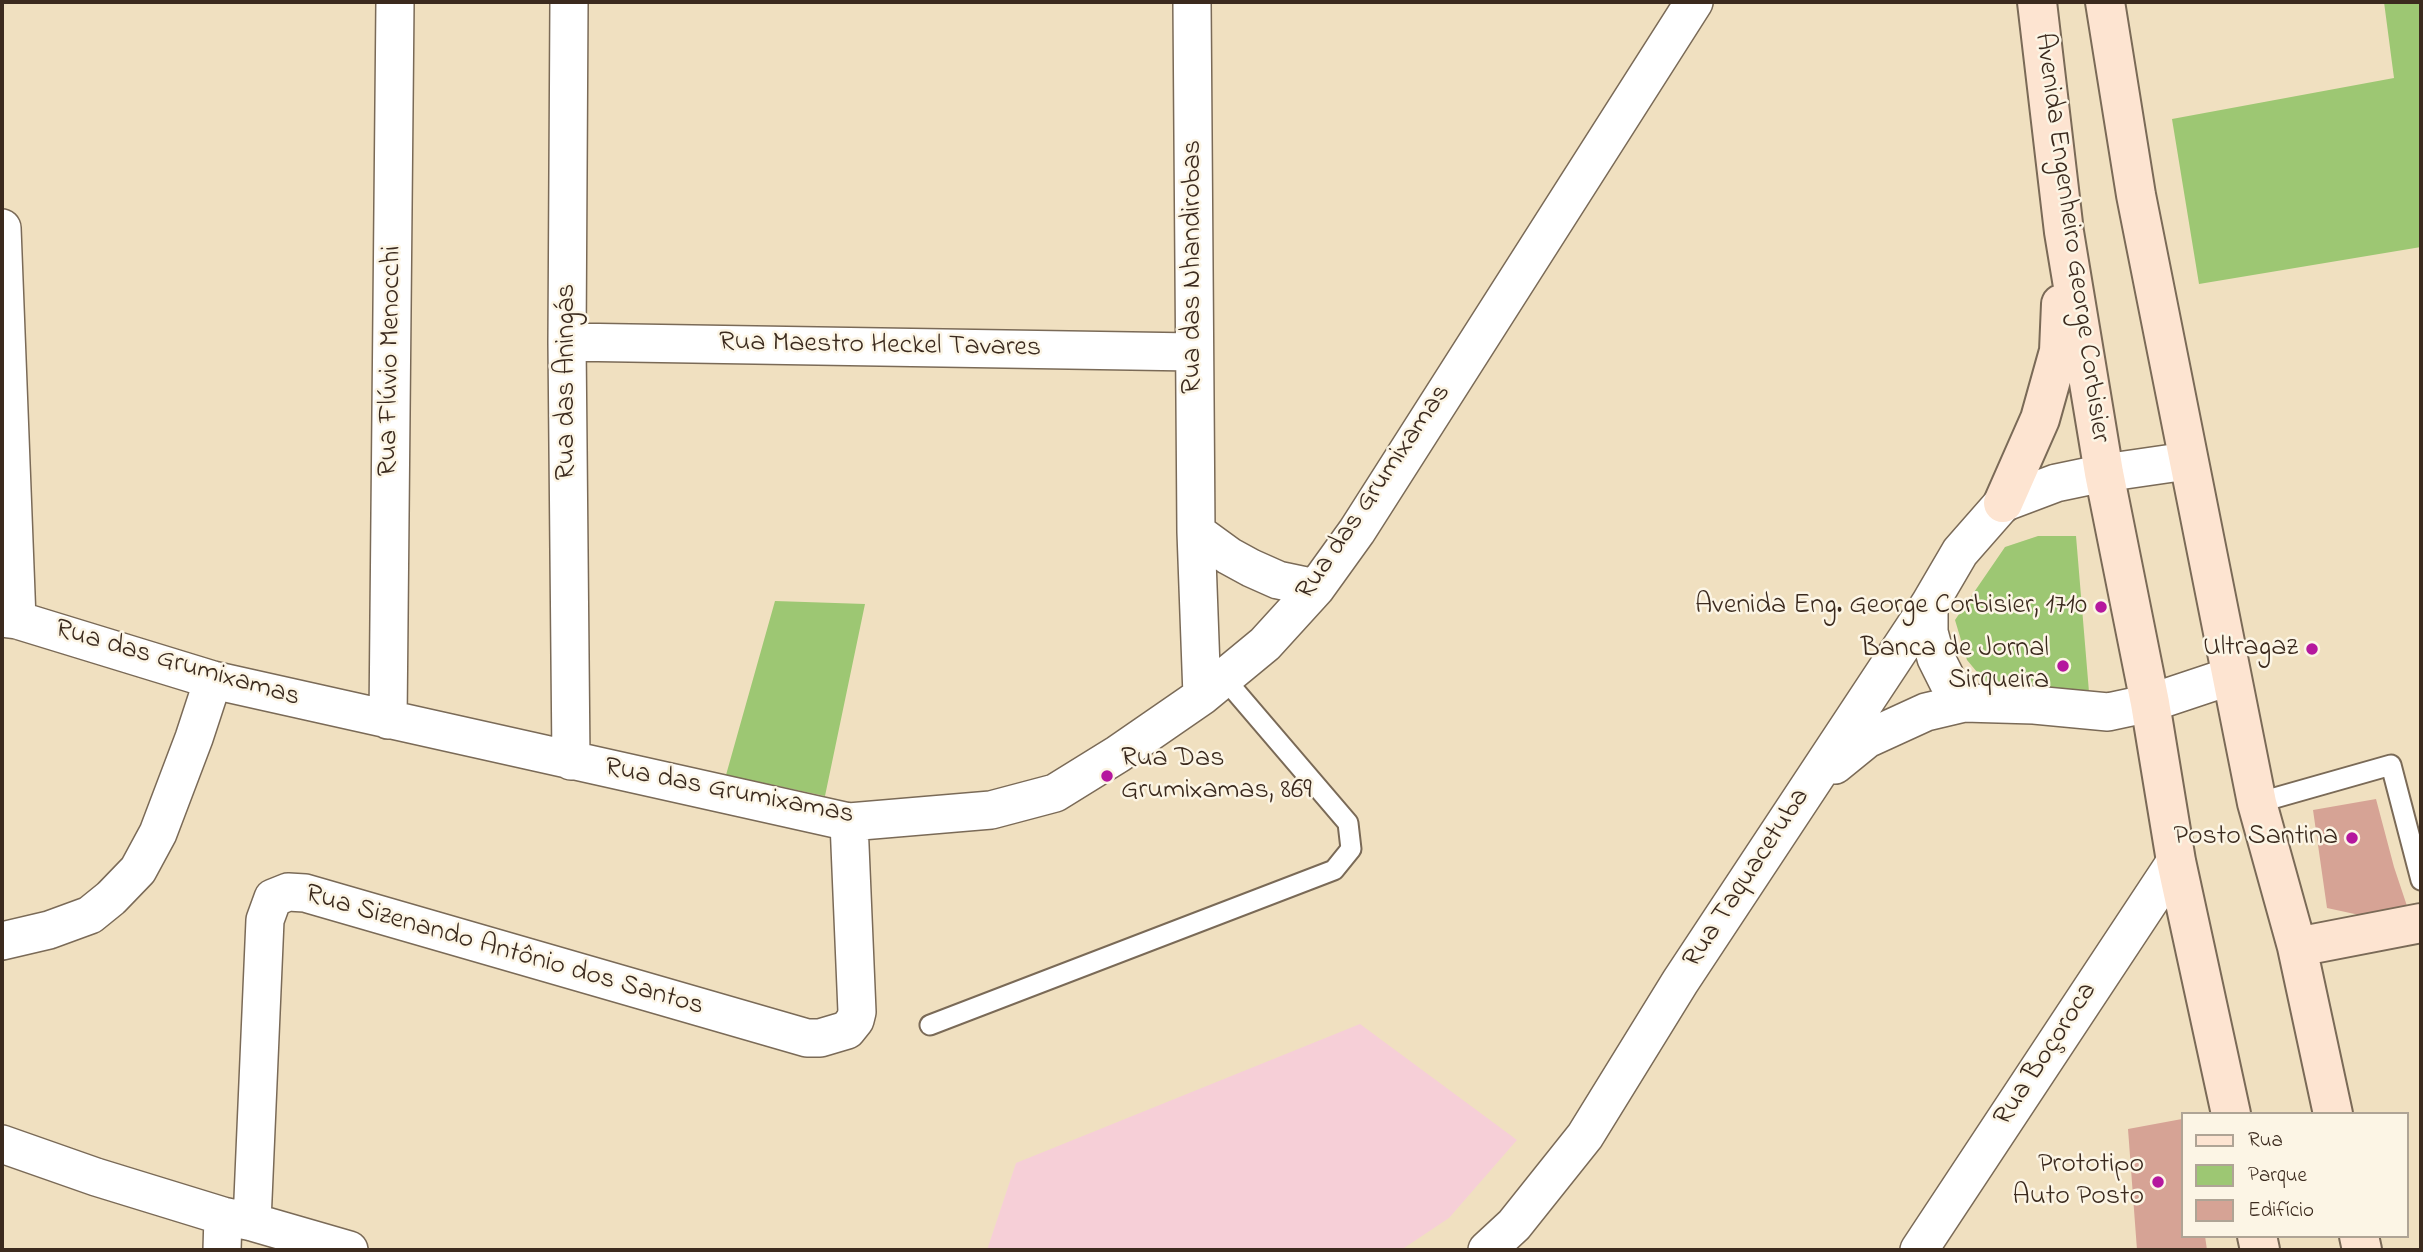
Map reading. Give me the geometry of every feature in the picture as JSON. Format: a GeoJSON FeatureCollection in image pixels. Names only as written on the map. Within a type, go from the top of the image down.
{"type":"FeatureCollection","features":[{"type":"Feature","properties":{"kind":"main road","name":"Avenida Engenheiro George Corbisier"},"geometry":{"type":"LineString","coordinates":[[2037,2],[2064,232],[2104,473],[2150,703],[2176,860],[2231,1112]]}},
{"type":"Feature","properties":{"kind":"main road"},"geometry":{"type":"LineString","coordinates":[[2105,2],[2136,195],[2257,803],[2297,947],[2333,1112]]}},
{"type":"Feature","properties":{"kind":"main road"},"geometry":{"type":"LineString","coordinates":[[2003,503],[2040,419],[2059,351],[2064,232]]}},
{"type":"Feature","properties":{"kind":"main road"},"geometry":{"type":"LineString","coordinates":[[2297,947],[2421,923]]}},
{"type":"Feature","properties":{"kind":"street","name":"Rua Flúvio Menocchi"},"geometry":{"type":"LineString","coordinates":[[388,720],[395,2]]}},
{"type":"Feature","properties":{"kind":"street","name":"Rua das Aningás"},"geometry":{"type":"LineString","coordinates":[[569,2],[567,342],[571,761]]}},
{"type":"Feature","properties":{"kind":"street","name":"Rua das Nhandirobas"},"geometry":{"type":"LineString","coordinates":[[1192,2],[1196,532],[1213,687]]}},
{"type":"Feature","properties":{"kind":"street","name":"Rua das Grumixamas"},"geometry":{"type":"LineString","coordinates":[[9,619],[213,680],[849,822],[991,810],[1055,793],[1118,754],[1213,687],[1265,644],[1316,588],[1357,531],[1694,2]]}},
{"type":"Feature","properties":{"kind":"street"},"geometry":{"type":"LineString","coordinates":[[2,228],[9,619]]}},
{"type":"Feature","properties":{"kind":"street","name":"Rua Maestro Heckel Tavares"},"geometry":{"type":"LineString","coordinates":[[567,342],[1194,352]]}},
{"type":"Feature","properties":{"kind":"street","name":"Avenida Engenheiro George Corbisier"},"geometry":{"type":"LineString","coordinates":[[2104,473],[2187,461]]}},
{"type":"Feature","properties":{"kind":"street"},"geometry":{"type":"LineString","coordinates":[[2003,503],[2056,483],[2104,473]]}},
{"type":"Feature","properties":{"kind":"street","name":"Rua Taquacetuba"},"geometry":{"type":"LineString","coordinates":[[1488,1250],[1514,1226],[1585,1136],[1680,982],[1929,604],[1960,552],[2003,503]]}},
{"type":"Feature","properties":{"kind":"street"},"geometry":{"type":"LineString","coordinates":[[1196,532],[1251,568],[1278,580],[1316,588]]}},
{"type":"Feature","properties":{"kind":"street"},"geometry":{"type":"LineString","coordinates":[[1929,604],[1930,632],[1936,658],[1948,682],[1964,703]]}},
{"type":"Feature","properties":{"kind":"street"},"geometry":{"type":"LineString","coordinates":[[1810,785],[1867,739],[1926,712],[1964,703],[2034,705],[2108,712],[2150,703],[2231,676]]}},
{"type":"Feature","properties":{"kind":"street"},"geometry":{"type":"LineString","coordinates":[[2,941],[49,930],[90,915],[138,870],[158,833],[213,680]]}},
{"type":"Feature","properties":{"kind":"street","name":"Rua Sizenando Antônio dos Santos"},"geometry":{"type":"LineString","coordinates":[[232,1230],[265,920],[273,898],[288,892],[306,893],[807,1038],[820,1038],[847,1030],[855,1020],[857,1012],[849,822]]}},
{"type":"Feature","properties":{"kind":"street","name":"Rua Boçoroca"},"geometry":{"type":"LineString","coordinates":[[1919,1250],[2176,860]]}},
{"type":"Feature","properties":{"kind":"street"},"geometry":{"type":"LineString","coordinates":[[2,1144],[232,1230],[349,1250]]}},
{"type":"Feature","properties":{"kind":"lane"},"geometry":{"type":"LineString","coordinates":[[930,1025],[1334,870],[1351,849],[1348,823],[1213,687]]}},
{"type":"Feature","properties":{"kind":"lane"},"geometry":{"type":"LineString","coordinates":[[2257,803],[2391,765],[2421,880]]}},
{"type":"Feature","properties":{"kind":"shaded area"},"geometry":{"type":"Polygon","coordinates":[[[1360,1024],[1517,1140],[1449,1218],[1401,1250],[987,1250],[1016,1163],[1360,1024]]]}},
{"type":"Feature","properties":{"kind":"green space"},"geometry":{"type":"Polygon","coordinates":[[[2384,2],[2421,2],[2421,247],[2199,284],[2172,119],[2394,78],[2384,2]]]}},
{"type":"Feature","properties":{"kind":"green space"},"geometry":{"type":"Polygon","coordinates":[[[2038,536],[2076,536],[2089,692],[1987,684],[1967,660],[1955,620],[2005,547],[2038,536]]]}},
{"type":"Feature","properties":{"kind":"green space"},"geometry":{"type":"Polygon","coordinates":[[[775,601],[865,604],[825,796],[726,775],[775,601]]]}},
{"type":"Feature","properties":{"kind":"building","name":"Posto Santina"},"geometry":{"type":"Polygon","coordinates":[[[2376,799],[2411,918],[2364,916],[2327,908],[2313,810],[2376,799]]]}},
{"type":"Feature","properties":{"kind":"building","name":"Prototipo Auto Posto"},"geometry":{"type":"Polygon","coordinates":[[[2182,1119],[2182,1238],[2205,1238],[2207,1250],[2137,1250],[2128,1129],[2182,1119]]]}},
{"type":"Feature","properties":{"kind":"place","name":"Avenida Eng. George Corbisier, 1710"},"geometry":{"type":"Point","coordinates":[2101,607]}},
{"type":"Feature","properties":{"kind":"place","name":"Ultragaz"},"geometry":{"type":"Point","coordinates":[2312,649]}},
{"type":"Feature","properties":{"kind":"place","name":"Banca de Jornal Sirqueira"},"geometry":{"type":"Point","coordinates":[2063,666]}},
{"type":"Feature","properties":{"kind":"place","name":"Rua Das Grumixamas, 869"},"geometry":{"type":"Point","coordinates":[1107,776]}},
{"type":"Feature","properties":{"kind":"place","name":"Posto Santina"},"geometry":{"type":"Point","coordinates":[2352,838]}},
{"type":"Feature","properties":{"kind":"place","name":"Prototipo Auto Posto"},"geometry":{"type":"Point","coordinates":[2158,1182]}}]}
